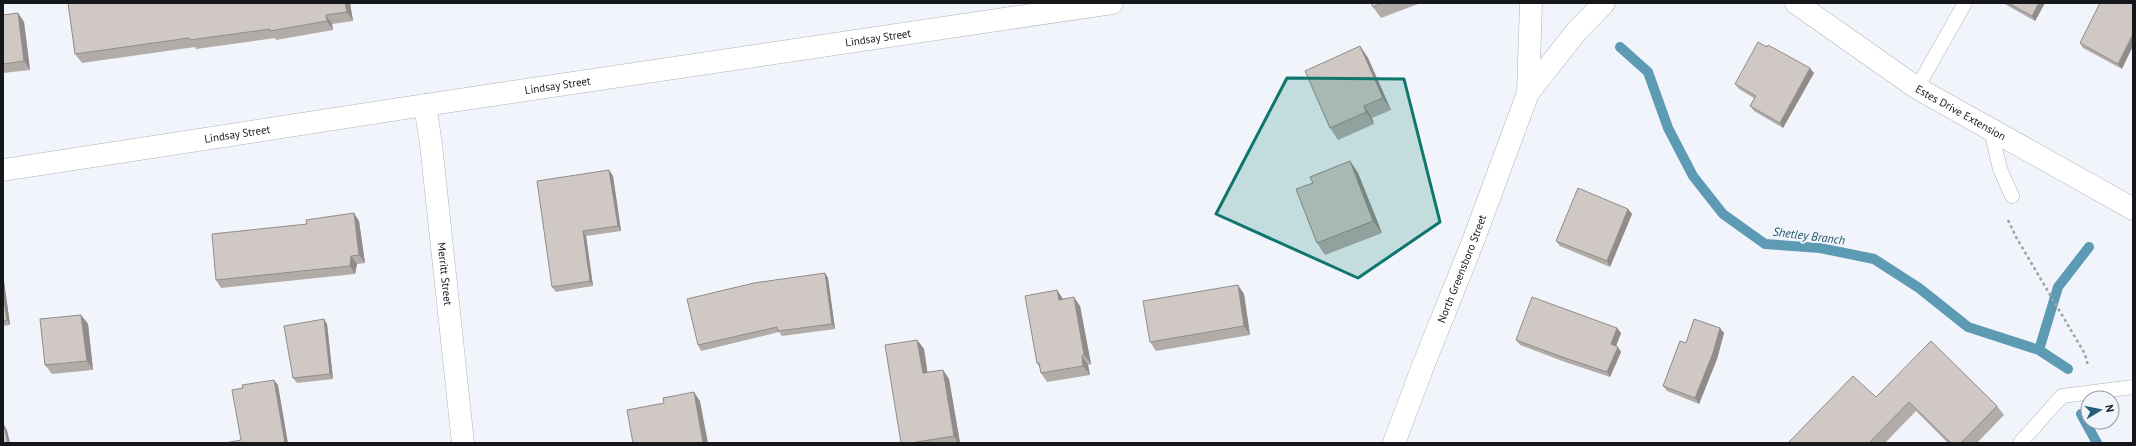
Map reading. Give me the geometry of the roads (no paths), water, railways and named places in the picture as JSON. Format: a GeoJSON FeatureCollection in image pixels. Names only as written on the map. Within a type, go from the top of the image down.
{"type":"FeatureCollection","features":[{"type":"Feature","properties":{"kind":"street","name":"Lindsay Street"},"geometry":{"type":"LineString","coordinates":[[3,170],[424,105],[1112,3]]}},
{"type":"Feature","properties":{"kind":"street","name":"North Greensboro Street"},"geometry":{"type":"LineString","coordinates":[[1528,93],[1531,3]]}},
{"type":"Feature","properties":{"kind":"street","name":"North Greensboro Street"},"geometry":{"type":"LineString","coordinates":[[1394,443],[1422,366],[1472,244],[1528,93],[1576,32],[1604,3]]}},
{"type":"Feature","properties":{"kind":"street","name":"Estes Drive Extension"},"geometry":{"type":"LineString","coordinates":[[1796,3],[1917,88],[2133,209]]}},
{"type":"Feature","properties":{"kind":"street","name":"Merritt Street"},"geometry":{"type":"LineString","coordinates":[[424,105],[432,152],[463,443]]}},
{"type":"Feature","properties":{"kind":"lane"},"geometry":{"type":"LineString","coordinates":[[1917,88],[1965,3]]}},
{"type":"Feature","properties":{"kind":"lane"},"geometry":{"type":"LineString","coordinates":[[1991,130],[2000,169],[2012,196]]}},
{"type":"Feature","properties":{"kind":"lane"},"geometry":{"type":"LineString","coordinates":[[2020,443],[2062,396],[2133,387]]}},
{"type":"Feature","properties":{"kind":"waterway","name":"Shetley Branch"},"geometry":{"type":"LineString","coordinates":[[1620,47],[1648,72],[1668,128],[1693,176],[1723,214],[1765,244],[1820,248],[1874,259],[1919,288],[1968,327],[2039,350],[2068,369]]}},
{"type":"Feature","properties":{"kind":"waterway"},"geometry":{"type":"LineString","coordinates":[[2039,350],[2058,287],[2089,247]]}},
{"type":"Feature","properties":{"kind":"waterway","name":"Shetley Branch"},"geometry":{"type":"LineString","coordinates":[[2090,430],[2097,443]]}}]}
